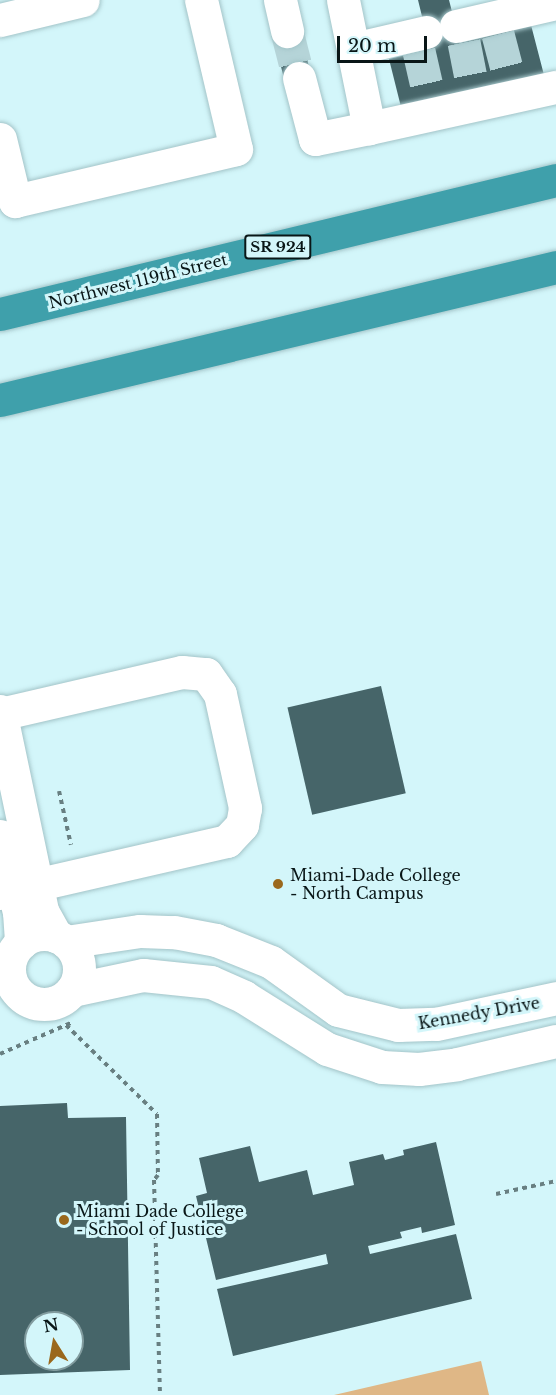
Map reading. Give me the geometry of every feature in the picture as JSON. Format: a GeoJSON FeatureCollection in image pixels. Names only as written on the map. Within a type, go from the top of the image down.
{"type":"FeatureCollection","features":[{"type":"Feature","properties":{"kind":"highway","name":"Northwest 119th Street"},"geometry":{"type":"LineString","coordinates":[[0,314],[556,180]]}},
{"type":"Feature","properties":{"kind":"highway"},"geometry":{"type":"LineString","coordinates":[[0,400],[556,267]]}},
{"type":"Feature","properties":{"kind":"street"},"geometry":{"type":"LineString","coordinates":[[0,20],[84,0]]}},
{"type":"Feature","properties":{"kind":"street"},"geometry":{"type":"LineString","coordinates":[[0,138],[15,201],[236,149],[201,0]]}},
{"type":"Feature","properties":{"kind":"street"},"geometry":{"type":"LineString","coordinates":[[343,0],[369,128]]}},
{"type":"Feature","properties":{"kind":"street"},"geometry":{"type":"LineString","coordinates":[[353,49],[496,25],[556,3]]}},
{"type":"Feature","properties":{"kind":"street"},"geometry":{"type":"LineString","coordinates":[[299,78],[315,139],[369,128],[432,109],[512,90],[556,87]]}},
{"type":"Feature","properties":{"kind":"street"},"geometry":{"type":"LineString","coordinates":[[17,888],[227,841],[242,825],[245,808],[220,694],[206,674],[195,671],[0,713],[17,888],[10,959],[16,990],[35,1003]]}},
{"type":"Feature","properties":{"kind":"street"},"geometry":{"type":"LineString","coordinates":[[0,836],[17,888],[42,911],[79,964],[72,990]]}},
{"type":"Feature","properties":{"kind":"street","name":"Kennedy Drive"},"geometry":{"type":"LineString","coordinates":[[10,959],[38,935],[61,939],[157,931],[216,940],[271,962],[339,1010],[398,1025],[436,1024],[556,998]]}},
{"type":"Feature","properties":{"kind":"street"},"geometry":{"type":"LineString","coordinates":[[0,1013],[35,1003],[58,1001],[72,990],[142,975],[211,982],[244,997],[327,1049],[382,1067],[419,1069],[457,1064],[556,1041]]}},
{"type":"Feature","properties":{"kind":"path"},"geometry":{"type":"LineString","coordinates":[[59,790],[72,849]]}},
{"type":"Feature","properties":{"kind":"path"},"geometry":{"type":"LineString","coordinates":[[66,1025],[157,1114],[158,1175],[154,1180],[160,1395]]}},
{"type":"Feature","properties":{"kind":"path"},"geometry":{"type":"LineString","coordinates":[[496,1194],[556,1181]]}},
{"type":"Feature","properties":{"kind":"shaded area"},"geometry":{"type":"Polygon","coordinates":[[[481,1361],[489,1395],[334,1395],[481,1361]]]}},
{"type":"Feature","properties":{"kind":"building"},"geometry":{"type":"Polygon","coordinates":[[[418,0],[449,0],[460,43],[531,25],[544,75],[402,111],[389,59],[430,49],[418,0]]]}},
{"type":"Feature","properties":{"kind":"building"},"geometry":{"type":"Polygon","coordinates":[[[299,27],[311,75],[285,81],[273,34],[299,27]]]}},
{"type":"Feature","properties":{"kind":"building"},"geometry":{"type":"Polygon","coordinates":[[[381,686],[406,793],[312,815],[287,708],[381,686]]]}},
{"type":"Feature","properties":{"kind":"building","name":"Miami Dade College - School of Justice"},"geometry":{"type":"Polygon","coordinates":[[[67,1103],[68,1118],[126,1117],[130,1370],[0,1375],[0,1106],[67,1103]]]}},
{"type":"Feature","properties":{"kind":"building"},"geometry":{"type":"Polygon","coordinates":[[[436,1142],[455,1225],[422,1233],[421,1227],[400,1232],[402,1238],[368,1246],[370,1254],[456,1234],[472,1299],[233,1356],[217,1289],[328,1264],[326,1254],[216,1280],[196,1196],[207,1193],[199,1158],[250,1146],[259,1182],[307,1170],[313,1195],[354,1185],[349,1162],[383,1154],[385,1160],[404,1155],[403,1150],[436,1142]]]}},
{"type":"Feature","properties":{"kind":"tunnel"},"geometry":{"type":"LineString","coordinates":[[287,31],[299,78]]}},
{"type":"Feature","properties":{"kind":"tunnel"},"geometry":{"type":"LineString","coordinates":[[498,34],[511,84]]}},
{"type":"Feature","properties":{"kind":"tunnel"},"geometry":{"type":"LineString","coordinates":[[464,42],[474,93]]}},
{"type":"Feature","properties":{"kind":"tunnel"},"geometry":{"type":"LineString","coordinates":[[419,51],[431,104]]}},
{"type":"Feature","properties":{"kind":"place","name":"Miami-Dade College - North Campus"},"geometry":{"type":"Point","coordinates":[278,884]}},
{"type":"Feature","properties":{"kind":"place","name":"Miami Dade College - School of Justice"},"geometry":{"type":"Point","coordinates":[64,1220]}}]}
